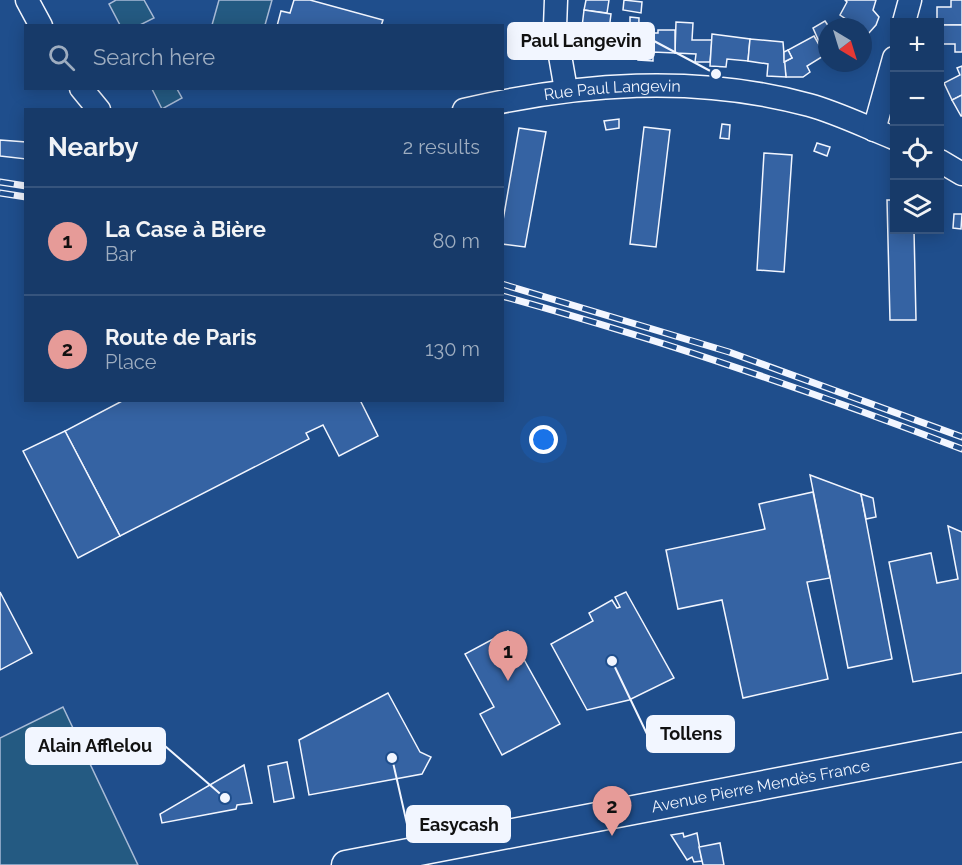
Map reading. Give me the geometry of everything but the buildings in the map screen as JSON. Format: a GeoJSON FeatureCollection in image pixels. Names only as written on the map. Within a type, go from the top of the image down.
{"type":"FeatureCollection","features":[{"type":"Feature","properties":{"kind":"main road","name":"Avenue Pierre Mendès France"},"geometry":{"type":"LineString","coordinates":[[346,865],[962,747]]}},
{"type":"Feature","properties":{"kind":"street"},"geometry":{"type":"LineString","coordinates":[[27,0],[40,24]]}},
{"type":"Feature","properties":{"kind":"street"},"geometry":{"type":"LineString","coordinates":[[556,0],[555,27],[566,90]]}},
{"type":"Feature","properties":{"kind":"street"},"geometry":{"type":"LineString","coordinates":[[905,18],[910,0]]}},
{"type":"Feature","properties":{"kind":"street"},"geometry":{"type":"LineString","coordinates":[[884,134],[892,72]]}},
{"type":"Feature","properties":{"kind":"street","name":"Rue Paul Langevin"},"geometry":{"type":"LineString","coordinates":[[473,108],[524,96],[566,90],[667,84],[712,87],[808,105],[884,134]]}},
{"type":"Feature","properties":{"kind":"street"},"geometry":{"type":"LineString","coordinates":[[83,90],[97,108]]}},
{"type":"Feature","properties":{"kind":"street"},"geometry":{"type":"LineString","coordinates":[[944,164],[962,174]]}},
{"type":"Feature","properties":{"kind":"shaded area"},"geometry":{"type":"Polygon","coordinates":[[[116,0],[144,0],[154,18],[142,24],[119,24],[109,4],[116,0]]]}},
{"type":"Feature","properties":{"kind":"shaded area"},"geometry":{"type":"Polygon","coordinates":[[[219,0],[272,0],[265,24],[212,24],[219,0]]]}},
{"type":"Feature","properties":{"kind":"shaded area"},"geometry":{"type":"Polygon","coordinates":[[[152,90],[178,90],[182,98],[162,108],[152,90]]]}},
{"type":"Feature","properties":{"kind":"shaded area"},"geometry":{"type":"Polygon","coordinates":[[[63,707],[138,865],[0,865],[0,738],[63,707]]]}},
{"type":"Feature","properties":{"kind":"railway"},"geometry":{"type":"LineString","coordinates":[[0,182],[24,186]]}},
{"type":"Feature","properties":{"kind":"railway"},"geometry":{"type":"LineString","coordinates":[[0,193],[24,197]]}},
{"type":"Feature","properties":{"kind":"railway"},"geometry":{"type":"LineString","coordinates":[[504,285],[729,352],[962,437]]}},
{"type":"Feature","properties":{"kind":"railway"},"geometry":{"type":"LineString","coordinates":[[504,297],[734,367],[962,449]]}},
{"type":"Feature","properties":{"kind":"place","name":"Paul Langevin"},"geometry":{"type":"Point","coordinates":[716,74]}},
{"type":"Feature","properties":{"kind":"place","name":"Tollens"},"geometry":{"type":"Point","coordinates":[612,661]}},
{"type":"Feature","properties":{"kind":"place","name":"La Case à Bière"},"geometry":{"type":"Point","coordinates":[508,681]}},
{"type":"Feature","properties":{"kind":"place","name":"Easycash"},"geometry":{"type":"Point","coordinates":[392,758]}},
{"type":"Feature","properties":{"kind":"place","name":"Alain Afflelou"},"geometry":{"type":"Point","coordinates":[225,798]}},
{"type":"Feature","properties":{"kind":"place","name":"Route de Paris"},"geometry":{"type":"Point","coordinates":[612,836]}}]}
